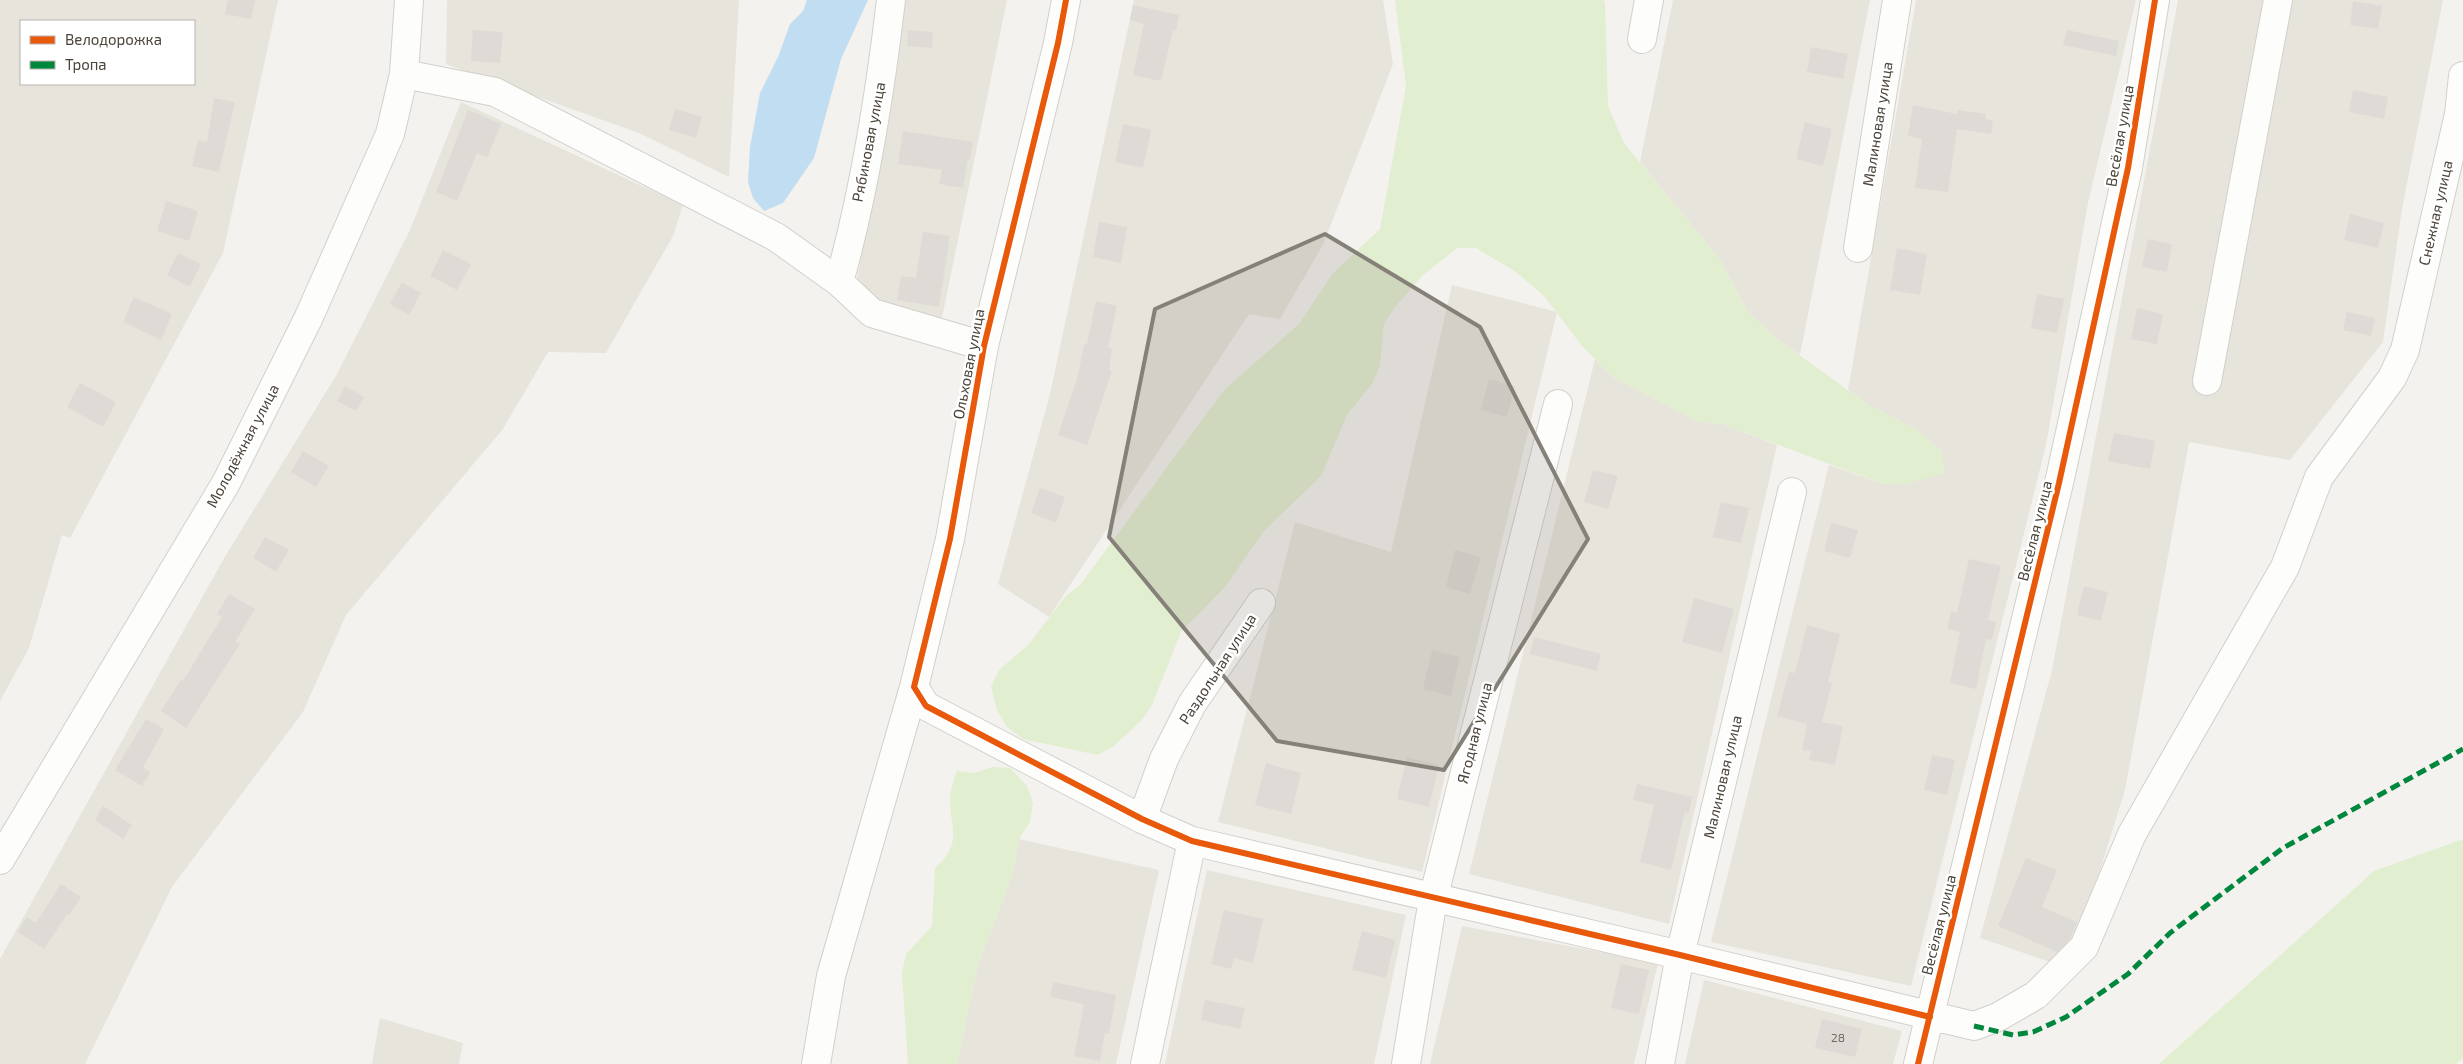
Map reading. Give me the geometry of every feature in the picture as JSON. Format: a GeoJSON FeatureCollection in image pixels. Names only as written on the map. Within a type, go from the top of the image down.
{"type":"FeatureCollection","features":[{"type":"Feature","properties":{"kind":"street","name":"Молодёжная улица"},"geometry":{"type":"LineString","coordinates":[[0,860],[226,483],[308,319],[372,179],[390,134],[404,74],[409,0]]}},
{"type":"Feature","properties":{"kind":"street","name":"Рябиновая улица"},"geometry":{"type":"LineString","coordinates":[[839,282],[859,200],[884,67],[892,0]]}},
{"type":"Feature","properties":{"kind":"street","name":"Ольховая улица"},"geometry":{"type":"LineString","coordinates":[[816,1064],[830,976],[914,687],[950,539],[984,346],[1056,52],[1066,0]]}},
{"type":"Feature","properties":{"kind":"street"},"geometry":{"type":"LineString","coordinates":[[1642,39],[1649,0]]}},
{"type":"Feature","properties":{"kind":"street","name":"Малиновая улица"},"geometry":{"type":"LineString","coordinates":[[1858,248],[1897,0]]}},
{"type":"Feature","properties":{"kind":"street","name":"Весёлая улица"},"geometry":{"type":"LineString","coordinates":[[1918,1064],[2063,464],[2128,168],[2155,0]]}},
{"type":"Feature","properties":{"kind":"street"},"geometry":{"type":"LineString","coordinates":[[2207,381],[2278,0]]}},
{"type":"Feature","properties":{"kind":"street"},"geometry":{"type":"LineString","coordinates":[[404,74],[495,92],[776,237],[839,282],[872,313],[984,346]]}},
{"type":"Feature","properties":{"kind":"street","name":"Снежная улица"},"geometry":{"type":"LineString","coordinates":[[914,687],[926,706],[949,719],[1142,819],[1192,841],[1433,899],[1680,955],[1930,1017],[1974,1026],[1998,1017],[2036,995],[2084,947],[2132,834],[2285,567],[2319,477],[2392,378],[2405,350],[2459,114],[2463,76]]}},
{"type":"Feature","properties":{"kind":"street","name":"Ягодная улица"},"geometry":{"type":"LineString","coordinates":[[1406,1064],[1433,899],[1558,404]]}},
{"type":"Feature","properties":{"kind":"street","name":"Малиновая улица"},"geometry":{"type":"LineString","coordinates":[[1660,1064],[1680,955],[1792,492]]}},
{"type":"Feature","properties":{"kind":"street","name":"Раздольная улица"},"geometry":{"type":"LineString","coordinates":[[1142,819],[1164,759],[1192,704],[1261,602]]}},
{"type":"Feature","properties":{"kind":"street"},"geometry":{"type":"LineString","coordinates":[[1145,1064],[1192,841]]}},
{"type":"Feature","properties":{"kind":"highlighted area"},"geometry":{"type":"Polygon","coordinates":[[[1325,234],[1480,327],[1588,539],[1444,770],[1277,741],[1109,537],[1155,309],[1325,234]]]}},
{"type":"Feature","properties":{"kind":"shaded area"},"geometry":{"type":"Polygon","coordinates":[[[0,0],[278,0],[223,253],[70,538],[62,535],[29,648],[0,701],[0,0]]]}},
{"type":"Feature","properties":{"kind":"shaded area"},"geometry":{"type":"Polygon","coordinates":[[[447,0],[739,0],[729,177],[639,133],[446,64],[447,0]]]}},
{"type":"Feature","properties":{"kind":"shaded area"},"geometry":{"type":"Polygon","coordinates":[[[900,0],[1007,0],[942,318],[872,301],[856,284],[877,172],[900,0]]]}},
{"type":"Feature","properties":{"kind":"shaded area"},"geometry":{"type":"Polygon","coordinates":[[[1134,0],[1383,0],[1393,64],[1323,245],[1280,319],[1249,314],[1049,617],[998,584],[1050,394],[1134,0]]]}},
{"type":"Feature","properties":{"kind":"shaded area"},"geometry":{"type":"Polygon","coordinates":[[[1673,0],[1870,0],[1800,355],[1777,339],[1748,312],[1720,260],[1640,162],[1673,0]]]}},
{"type":"Feature","properties":{"kind":"shaded area"},"geometry":{"type":"Polygon","coordinates":[[[1916,0],[2136,0],[2088,203],[2046,445],[1911,986],[1711,942],[1829,465],[1883,484],[1942,452],[1916,429],[1867,404],[1848,390],[1916,0]]]}},
{"type":"Feature","properties":{"kind":"shaded area"},"geometry":{"type":"Polygon","coordinates":[[[2178,0],[2443,0],[2402,209],[2383,342],[2290,460],[2189,442],[2125,790],[2082,929],[2053,963],[1980,938],[2052,670],[2178,0]]]}},
{"type":"Feature","properties":{"kind":"shaded area"},"geometry":{"type":"Polygon","coordinates":[[[461,102],[683,205],[673,236],[606,353],[548,352],[503,429],[346,615],[303,712],[172,887],[85,1064],[0,1064],[0,959],[223,560],[337,374],[410,230],[461,102]]]}},
{"type":"Feature","properties":{"kind":"shaded area"},"geometry":{"type":"Polygon","coordinates":[[[1452,285],[1557,312],[1422,872],[1218,822],[1295,522],[1391,552],[1452,285]]]}},
{"type":"Feature","properties":{"kind":"shaded area"},"geometry":{"type":"Polygon","coordinates":[[[1595,359],[1613,377],[1699,422],[1722,424],[1777,445],[1669,924],[1469,874],[1595,359]]]}},
{"type":"Feature","properties":{"kind":"shaded area"},"geometry":{"type":"Polygon","coordinates":[[[1019,839],[1159,870],[1116,1064],[957,1064],[978,965],[1012,876],[1019,839]]]}},
{"type":"Feature","properties":{"kind":"shaded area"},"geometry":{"type":"Polygon","coordinates":[[[1207,870],[1406,915],[1374,1064],[1165,1064],[1207,870]]]}},
{"type":"Feature","properties":{"kind":"shaded area"},"geometry":{"type":"Polygon","coordinates":[[[1462,926],[1658,963],[1634,1064],[1430,1064],[1462,926]]]}},
{"type":"Feature","properties":{"kind":"shaded area"},"geometry":{"type":"Polygon","coordinates":[[[1704,980],[1902,1031],[1893,1064],[1685,1064],[1704,980]]]}},
{"type":"Feature","properties":{"kind":"shaded area"},"geometry":{"type":"Polygon","coordinates":[[[380,1018],[463,1043],[459,1064],[372,1064],[380,1018]]]}},
{"type":"Feature","properties":{"kind":"green space"},"geometry":{"type":"Polygon","coordinates":[[[1395,0],[1603,0],[1605,2],[1608,106],[1624,143],[1720,260],[1748,312],[1777,339],[1867,404],[1916,429],[1942,452],[1945,473],[1906,484],[1883,484],[1722,424],[1699,422],[1613,377],[1582,346],[1544,296],[1516,272],[1476,248],[1457,248],[1423,275],[1395,307],[1384,324],[1380,366],[1372,384],[1347,415],[1321,476],[1264,531],[1225,587],[1181,632],[1152,705],[1141,721],[1114,746],[1098,755],[1023,739],[1007,727],[997,710],[991,687],[999,670],[1028,645],[1065,597],[1080,585],[1224,390],[1299,324],[1333,273],[1380,229],[1406,86],[1395,0]]]}},
{"type":"Feature","properties":{"kind":"green space"},"geometry":{"type":"Polygon","coordinates":[[[992,767],[1010,768],[1027,786],[1033,803],[1030,822],[1019,839],[1012,876],[978,965],[957,1064],[908,1064],[902,973],[906,954],[932,926],[935,868],[945,858],[953,840],[950,802],[952,785],[957,771],[975,773],[992,767]]]}},
{"type":"Feature","properties":{"kind":"green space"},"geometry":{"type":"Polygon","coordinates":[[[2463,839],[2463,1058],[2456,1064],[2159,1064],[2374,871],[2463,839]]]}},
{"type":"Feature","properties":{"kind":"water"},"geometry":{"type":"Polygon","coordinates":[[[807,0],[868,0],[841,59],[814,158],[783,203],[764,211],[753,198],[748,182],[750,147],[760,93],[778,57],[790,24],[803,11],[807,0]]]}},
{"type":"Feature","properties":{"kind":"building"},"geometry":{"type":"Polygon","coordinates":[[[228,0],[255,0],[251,19],[225,14],[228,0]]]}},
{"type":"Feature","properties":{"kind":"building"},"geometry":{"type":"Polygon","coordinates":[[[2353,1],[2382,6],[2378,29],[2350,25],[2353,1]]]}},
{"type":"Feature","properties":{"kind":"building"},"geometry":{"type":"Polygon","coordinates":[[[1133,5],[1179,15],[1176,30],[1173,30],[1161,81],[1133,75],[1144,24],[1130,20],[1133,5]]]}},
{"type":"Feature","properties":{"kind":"building"},"geometry":{"type":"Polygon","coordinates":[[[473,30],[503,32],[500,63],[471,61],[473,30]]]}},
{"type":"Feature","properties":{"kind":"building"},"geometry":{"type":"Polygon","coordinates":[[[908,30],[933,32],[932,48],[907,46],[908,30]]]}},
{"type":"Feature","properties":{"kind":"building"},"geometry":{"type":"Polygon","coordinates":[[[2067,30],[2119,41],[2116,56],[2063,45],[2067,30]]]}},
{"type":"Feature","properties":{"kind":"building"},"geometry":{"type":"Polygon","coordinates":[[[1811,47],[1848,54],[1843,79],[1807,72],[1811,47]]]}},
{"type":"Feature","properties":{"kind":"building"},"geometry":{"type":"Polygon","coordinates":[[[2353,90],[2388,97],[2384,119],[2349,112],[2353,90]]]}},
{"type":"Feature","properties":{"kind":"building"},"geometry":{"type":"Polygon","coordinates":[[[214,98],[235,102],[219,172],[192,166],[198,140],[207,142],[214,98]]]}},
{"type":"Feature","properties":{"kind":"building"},"geometry":{"type":"Polygon","coordinates":[[[1913,105],[1957,114],[1958,110],[1986,114],[1985,119],[1993,121],[1991,134],[1957,129],[1948,192],[1915,188],[1922,139],[1908,136],[1913,105]]]}},
{"type":"Feature","properties":{"kind":"building"},"geometry":{"type":"Polygon","coordinates":[[[675,109],[702,117],[696,138],[669,130],[675,109]]]}},
{"type":"Feature","properties":{"kind":"building"},"geometry":{"type":"Polygon","coordinates":[[[468,110],[501,124],[487,158],[477,153],[457,201],[436,192],[468,110]]]}},
{"type":"Feature","properties":{"kind":"building"},"geometry":{"type":"Polygon","coordinates":[[[1805,122],[1832,129],[1823,166],[1796,159],[1805,122]]]}},
{"type":"Feature","properties":{"kind":"building"},"geometry":{"type":"Polygon","coordinates":[[[1123,124],[1151,130],[1143,168],[1115,162],[1123,124]]]}},
{"type":"Feature","properties":{"kind":"building"},"geometry":{"type":"Polygon","coordinates":[[[903,131],[973,142],[963,188],[939,184],[942,170],[898,164],[903,131]]]}},
{"type":"Feature","properties":{"kind":"building"},"geometry":{"type":"Polygon","coordinates":[[[166,201],[198,211],[189,241],[157,231],[166,201]]]}},
{"type":"Feature","properties":{"kind":"building"},"geometry":{"type":"Polygon","coordinates":[[[2350,214],[2384,223],[2378,248],[2344,240],[2350,214]]]}},
{"type":"Feature","properties":{"kind":"building"},"geometry":{"type":"Polygon","coordinates":[[[1099,222],[1127,227],[1121,263],[1093,257],[1099,222]]]}},
{"type":"Feature","properties":{"kind":"building"},"geometry":{"type":"Polygon","coordinates":[[[923,232],[950,236],[939,307],[897,300],[901,276],[916,278],[923,232]]]}},
{"type":"Feature","properties":{"kind":"building"},"geometry":{"type":"Polygon","coordinates":[[[2148,239],[2172,244],[2167,272],[2142,267],[2148,239]]]}},
{"type":"Feature","properties":{"kind":"building"},"geometry":{"type":"Polygon","coordinates":[[[1897,248],[1927,254],[1920,295],[1890,290],[1897,248]]]}},
{"type":"Feature","properties":{"kind":"building"},"geometry":{"type":"Polygon","coordinates":[[[443,250],[471,264],[457,290],[430,276],[443,250]]]}},
{"type":"Feature","properties":{"kind":"building"},"geometry":{"type":"Polygon","coordinates":[[[178,253],[201,264],[190,287],[167,275],[178,253]]]}},
{"type":"Feature","properties":{"kind":"building"},"geometry":{"type":"Polygon","coordinates":[[[402,282],[421,293],[409,315],[390,304],[402,282]]]}},
{"type":"Feature","properties":{"kind":"building"},"geometry":{"type":"Polygon","coordinates":[[[2037,294],[2064,299],[2057,333],[2031,328],[2037,294]]]}},
{"type":"Feature","properties":{"kind":"building"},"geometry":{"type":"Polygon","coordinates":[[[134,297],[172,314],[161,340],[123,322],[134,297]]]}},
{"type":"Feature","properties":{"kind":"building"},"geometry":{"type":"Polygon","coordinates":[[[1096,301],[1117,306],[1108,348],[1112,349],[1109,370],[1112,371],[1087,445],[1058,435],[1078,376],[1084,344],[1087,344],[1096,301]]]}},
{"type":"Feature","properties":{"kind":"building"},"geometry":{"type":"Polygon","coordinates":[[[2137,308],[2163,314],[2157,344],[2131,339],[2137,308]]]}},
{"type":"Feature","properties":{"kind":"building"},"geometry":{"type":"Polygon","coordinates":[[[2347,312],[2375,318],[2371,336],[2343,330],[2347,312]]]}},
{"type":"Feature","properties":{"kind":"building"},"geometry":{"type":"Polygon","coordinates":[[[1489,379],[1515,386],[1507,417],[1481,410],[1489,379]]]}},
{"type":"Feature","properties":{"kind":"building"},"geometry":{"type":"Polygon","coordinates":[[[80,383],[116,402],[103,427],[67,407],[80,383]]]}},
{"type":"Feature","properties":{"kind":"building"},"geometry":{"type":"Polygon","coordinates":[[[345,386],[364,397],[356,411],[337,401],[345,386]]]}},
{"type":"Feature","properties":{"kind":"building"},"geometry":{"type":"Polygon","coordinates":[[[2114,433],[2155,441],[2150,469],[2108,461],[2114,433]]]}},
{"type":"Feature","properties":{"kind":"building"},"geometry":{"type":"Polygon","coordinates":[[[303,451],[329,466],[316,487],[291,472],[303,451]]]}},
{"type":"Feature","properties":{"kind":"building"},"geometry":{"type":"Polygon","coordinates":[[[1593,470],[1618,476],[1608,509],[1584,502],[1593,470]]]}},
{"type":"Feature","properties":{"kind":"building"},"geometry":{"type":"Polygon","coordinates":[[[1040,488],[1065,497],[1056,523],[1031,513],[1040,488]]]}},
{"type":"Feature","properties":{"kind":"building"},"geometry":{"type":"Polygon","coordinates":[[[1721,502],[1749,508],[1741,543],[1713,537],[1721,502]]]}},
{"type":"Feature","properties":{"kind":"building"},"geometry":{"type":"Polygon","coordinates":[[[1831,523],[1858,530],[1850,558],[1824,551],[1831,523]]]}},
{"type":"Feature","properties":{"kind":"building"},"geometry":{"type":"Polygon","coordinates":[[[265,537],[289,550],[276,572],[253,558],[265,537]]]}},
{"type":"Feature","properties":{"kind":"building"},"geometry":{"type":"Polygon","coordinates":[[[1455,550],[1481,557],[1470,594],[1446,587],[1455,550]]]}},
{"type":"Feature","properties":{"kind":"building"},"geometry":{"type":"Polygon","coordinates":[[[1969,559],[2001,566],[1988,620],[1996,622],[1992,640],[1986,639],[1976,689],[1950,683],[1960,632],[1947,629],[1951,611],[1957,613],[1969,559]]]}},
{"type":"Feature","properties":{"kind":"building"},"geometry":{"type":"Polygon","coordinates":[[[2084,586],[2108,592],[2101,621],[2077,615],[2084,586]]]}},
{"type":"Feature","properties":{"kind":"building"},"geometry":{"type":"Polygon","coordinates":[[[229,594],[255,609],[235,642],[240,644],[186,728],[161,711],[181,680],[183,681],[222,617],[217,614],[229,594]]]}},
{"type":"Feature","properties":{"kind":"building"},"geometry":{"type":"Polygon","coordinates":[[[1694,598],[1734,609],[1722,653],[1682,642],[1694,598]]]}},
{"type":"Feature","properties":{"kind":"building"},"geometry":{"type":"Polygon","coordinates":[[[1807,625],[1840,634],[1828,682],[1832,683],[1822,722],[1843,726],[1835,765],[1809,760],[1811,751],[1802,750],[1807,724],[1777,716],[1789,672],[1795,673],[1807,625]]]}},
{"type":"Feature","properties":{"kind":"building"},"geometry":{"type":"Polygon","coordinates":[[[1534,637],[1601,654],[1597,671],[1530,654],[1534,637]]]}},
{"type":"Feature","properties":{"kind":"building"},"geometry":{"type":"Polygon","coordinates":[[[1432,650],[1460,657],[1451,696],[1423,689],[1432,650]]]}},
{"type":"Feature","properties":{"kind":"building"},"geometry":{"type":"Polygon","coordinates":[[[146,719],[164,729],[143,768],[150,772],[142,786],[115,770],[146,719]]]}},
{"type":"Feature","properties":{"kind":"building"},"geometry":{"type":"Polygon","coordinates":[[[1932,755],[1955,760],[1947,795],[1924,790],[1932,755]]]}},
{"type":"Feature","properties":{"kind":"building"},"geometry":{"type":"Polygon","coordinates":[[[1407,757],[1439,765],[1429,807],[1397,799],[1407,757]]]}},
{"type":"Feature","properties":{"kind":"building"},"geometry":{"type":"Polygon","coordinates":[[[1266,763],[1301,773],[1291,814],[1255,805],[1266,763]]]}},
{"type":"Feature","properties":{"kind":"building"},"geometry":{"type":"Polygon","coordinates":[[[1637,784],[1692,797],[1689,813],[1685,812],[1671,870],[1640,862],[1654,805],[1633,800],[1637,784]]]}},
{"type":"Feature","properties":{"kind":"building"},"geometry":{"type":"Polygon","coordinates":[[[103,806],[132,825],[123,839],[95,820],[103,806]]]}},
{"type":"Feature","properties":{"kind":"building"},"geometry":{"type":"Polygon","coordinates":[[[2026,858],[2057,870],[2042,907],[2077,922],[2070,939],[2057,952],[1998,926],[2026,858]]]}},
{"type":"Feature","properties":{"kind":"building"},"geometry":{"type":"Polygon","coordinates":[[[61,884],[81,897],[69,916],[67,914],[44,949],[18,932],[27,917],[36,923],[61,884]]]}},
{"type":"Feature","properties":{"kind":"building"},"geometry":{"type":"Polygon","coordinates":[[[1224,910],[1263,919],[1253,963],[1234,958],[1231,969],[1211,964],[1224,910]]]}},
{"type":"Feature","properties":{"kind":"building"},"geometry":{"type":"Polygon","coordinates":[[[1362,931],[1395,940],[1386,978],[1352,970],[1362,931]]]}},
{"type":"Feature","properties":{"kind":"building"},"geometry":{"type":"Polygon","coordinates":[[[1621,964],[1649,970],[1639,1014],[1611,1008],[1621,964]]]}},
{"type":"Feature","properties":{"kind":"building"},"geometry":{"type":"Polygon","coordinates":[[[1053,982],[1116,995],[1109,1034],[1105,1033],[1100,1061],[1074,1056],[1084,1004],[1050,997],[1053,982]]]}},
{"type":"Feature","properties":{"kind":"building"},"geometry":{"type":"Polygon","coordinates":[[[1205,1000],[1245,1008],[1240,1029],[1201,1020],[1205,1000]]]}},
{"type":"Feature","properties":{"kind":"building"},"geometry":{"type":"Polygon","coordinates":[[[1822,1019],[1862,1029],[1855,1057],[1815,1048],[1822,1019]]]}},
{"type":"Feature","properties":{"kind":"marked path"},"geometry":{"type":"LineString","coordinates":[[1974,1026],[2013,1035],[2033,1032],[2066,1017],[2128,974],[2170,933],[2283,848],[2463,749]]}},
{"type":"Feature","properties":{"kind":"cycle path"},"geometry":{"type":"LineString","coordinates":[[1066,0],[1058,43],[984,346],[950,539],[914,687],[926,706],[1142,819],[1192,841],[1680,955],[1930,1017]]}},
{"type":"Feature","properties":{"kind":"cycle path"},"geometry":{"type":"LineString","coordinates":[[1918,1064],[2059,483],[2128,168],[2155,0]]}}]}
